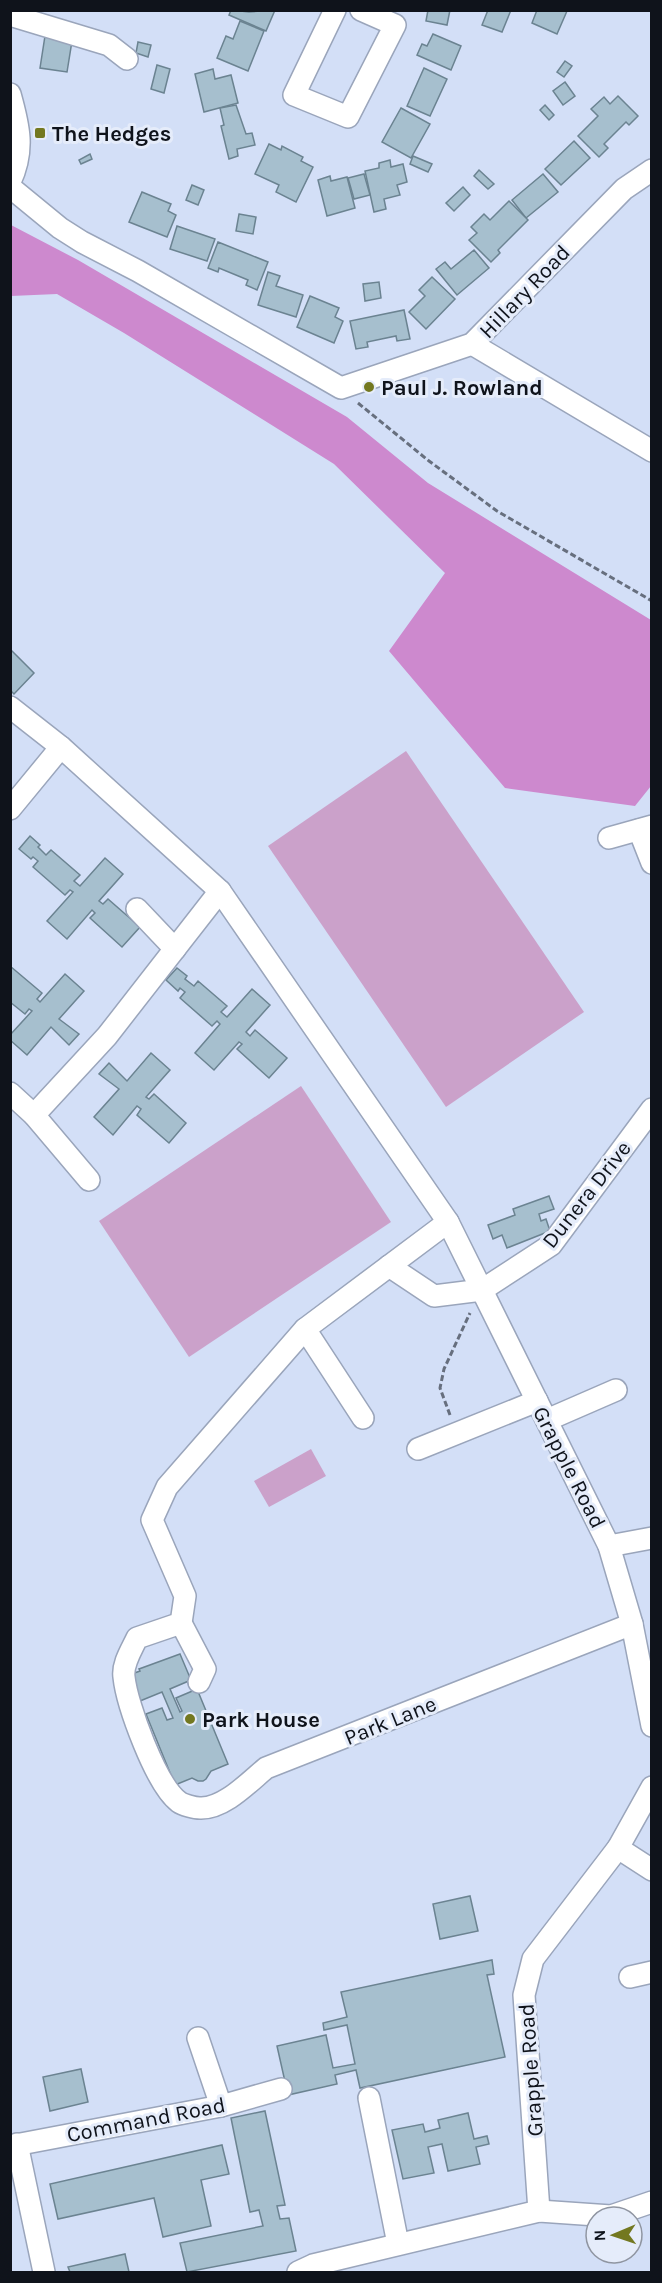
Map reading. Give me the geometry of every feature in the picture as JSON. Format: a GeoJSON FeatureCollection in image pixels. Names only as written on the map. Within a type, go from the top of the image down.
{"type":"FeatureCollection","features":[{"type":"Feature","properties":{"kind":"street"},"geometry":{"type":"LineString","coordinates":[[335,10],[294,95],[348,117],[395,25],[366,12]]}},
{"type":"Feature","properties":{"kind":"street"},"geometry":{"type":"LineString","coordinates":[[13,18],[109,45],[127,59]]}},
{"type":"Feature","properties":{"kind":"street"},"geometry":{"type":"LineString","coordinates":[[10,94],[21,134],[16,170],[10,182]]}},
{"type":"Feature","properties":{"kind":"street","name":"Hillary Road"},"geometry":{"type":"LineString","coordinates":[[341,388],[472,344],[624,189],[651,170]]}},
{"type":"Feature","properties":{"kind":"street"},"geometry":{"type":"LineString","coordinates":[[10,187],[60,228],[82,242],[138,271],[341,388]]}},
{"type":"Feature","properties":{"kind":"street"},"geometry":{"type":"LineString","coordinates":[[472,344],[651,452]]}},
{"type":"Feature","properties":{"kind":"street","name":"Grapple Road"},"geometry":{"type":"LineString","coordinates":[[10,706],[61,747],[220,891],[448,1222],[609,1546],[633,1624],[651,1726]]}},
{"type":"Feature","properties":{"kind":"street"},"geometry":{"type":"LineString","coordinates":[[10,810],[61,747]]}},
{"type":"Feature","properties":{"kind":"street"},"geometry":{"type":"LineString","coordinates":[[609,838],[645,828],[651,863]]}},
{"type":"Feature","properties":{"kind":"street"},"geometry":{"type":"LineString","coordinates":[[34,1115],[107,1036],[220,891]]}},
{"type":"Feature","properties":{"kind":"street"},"geometry":{"type":"LineString","coordinates":[[137,909],[175,949]]}},
{"type":"Feature","properties":{"kind":"street"},"geometry":{"type":"LineString","coordinates":[[10,1093],[34,1115],[89,1180]]}},
{"type":"Feature","properties":{"kind":"street","name":"Dunera Drive"},"geometry":{"type":"LineString","coordinates":[[485,1297],[551,1245],[651,1109]]}},
{"type":"Feature","properties":{"kind":"street"},"geometry":{"type":"LineString","coordinates":[[199,1682],[205,1669],[181,1623],[185,1596],[152,1520],[167,1487],[305,1329],[448,1222]]}},
{"type":"Feature","properties":{"kind":"street"},"geometry":{"type":"LineString","coordinates":[[389,1266],[434,1296],[485,1297]]}},
{"type":"Feature","properties":{"kind":"street"},"geometry":{"type":"LineString","coordinates":[[305,1329],[363,1418]]}},
{"type":"Feature","properties":{"kind":"street"},"geometry":{"type":"LineString","coordinates":[[547,1420],[616,1390]]}},
{"type":"Feature","properties":{"kind":"street"},"geometry":{"type":"LineString","coordinates":[[418,1449],[537,1401]]}},
{"type":"Feature","properties":{"kind":"street"},"geometry":{"type":"LineString","coordinates":[[609,1546],[651,1538]]}},
{"type":"Feature","properties":{"kind":"street","name":"Park Lane"},"geometry":{"type":"LineString","coordinates":[[181,1623],[137,1638],[123,1675],[134,1716],[162,1784],[180,1803],[201,1809],[230,1799],[266,1768],[633,1624]]}},
{"type":"Feature","properties":{"kind":"street","name":"Grapple Road"},"geometry":{"type":"LineString","coordinates":[[539,2211],[524,1995],[533,1959],[618,1848],[651,1787]]}},
{"type":"Feature","properties":{"kind":"street"},"geometry":{"type":"LineString","coordinates":[[618,1848],[651,1870]]}},
{"type":"Feature","properties":{"kind":"street"},"geometry":{"type":"LineString","coordinates":[[630,1977],[651,1972]]}},
{"type":"Feature","properties":{"kind":"street"},"geometry":{"type":"LineString","coordinates":[[198,2038],[221,2106]]}},
{"type":"Feature","properties":{"kind":"street","name":"Command Road"},"geometry":{"type":"LineString","coordinates":[[14,2145],[221,2106],[281,2089]]}},
{"type":"Feature","properties":{"kind":"street"},"geometry":{"type":"LineString","coordinates":[[369,2098],[398,2244]]}},
{"type":"Feature","properties":{"kind":"street"},"geometry":{"type":"LineString","coordinates":[[14,2145],[44,2272]]}},
{"type":"Feature","properties":{"kind":"street"},"geometry":{"type":"LineString","coordinates":[[298,2272],[313,2265],[539,2211],[610,2216],[651,2202]]}},
{"type":"Feature","properties":{"kind":"path"},"geometry":{"type":"LineString","coordinates":[[341,388],[429,461],[496,511],[651,601]]}},
{"type":"Feature","properties":{"kind":"path"},"geometry":{"type":"LineString","coordinates":[[458,1433],[440,1388],[444,1369],[471,1311],[485,1297]]}},
{"type":"Feature","properties":{"kind":"shaded area"},"geometry":{"type":"Polygon","coordinates":[[[11,225],[78,260],[347,417],[428,483],[651,620],[651,786],[635,806],[505,788],[389,651],[445,573],[334,464],[124,333],[57,294],[11,296],[11,225]]]}},
{"type":"Feature","properties":{"kind":"shaded area"},"geometry":{"type":"Polygon","coordinates":[[[406,751],[584,1012],[446,1107],[268,846],[406,751]]]}},
{"type":"Feature","properties":{"kind":"shaded area"},"geometry":{"type":"Polygon","coordinates":[[[301,1086],[391,1222],[189,1357],[99,1221],[301,1086]]]}},
{"type":"Feature","properties":{"kind":"shaded area"},"geometry":{"type":"Polygon","coordinates":[[[311,1449],[326,1476],[269,1507],[254,1481],[311,1449]]]}},
{"type":"Feature","properties":{"kind":"building"},"geometry":{"type":"Polygon","coordinates":[[[231,10],[249,12],[275,10],[266,31],[229,15],[231,10]]]}},
{"type":"Feature","properties":{"kind":"building"},"geometry":{"type":"Polygon","coordinates":[[[428,10],[450,10],[447,25],[426,21],[428,10]]]}},
{"type":"Feature","properties":{"kind":"building"},"geometry":{"type":"Polygon","coordinates":[[[488,10],[511,10],[502,32],[482,25],[488,10]]]}},
{"type":"Feature","properties":{"kind":"building"},"geometry":{"type":"Polygon","coordinates":[[[537,10],[567,11],[557,34],[532,23],[537,10]]]}},
{"type":"Feature","properties":{"kind":"building"},"geometry":{"type":"Polygon","coordinates":[[[240,21],[264,31],[248,71],[217,58],[226,36],[233,39],[240,21]]]}},
{"type":"Feature","properties":{"kind":"building"},"geometry":{"type":"Polygon","coordinates":[[[433,34],[461,46],[451,70],[417,55],[422,44],[427,46],[433,34]]]}},
{"type":"Feature","properties":{"kind":"building"},"geometry":{"type":"Polygon","coordinates":[[[45,36],[72,41],[67,72],[40,68],[45,36]]]}},
{"type":"Feature","properties":{"kind":"building"},"geometry":{"type":"Polygon","coordinates":[[[138,42],[151,45],[148,57],[136,53],[138,42]]]}},
{"type":"Feature","properties":{"kind":"building"},"geometry":{"type":"Polygon","coordinates":[[[565,61],[572,66],[564,77],[557,72],[565,61]]]}},
{"type":"Feature","properties":{"kind":"building"},"geometry":{"type":"Polygon","coordinates":[[[157,65],[170,69],[164,93],[151,89],[157,65]]]}},
{"type":"Feature","properties":{"kind":"building"},"geometry":{"type":"Polygon","coordinates":[[[424,68],[447,79],[430,116],[407,106],[424,68]]]}},
{"type":"Feature","properties":{"kind":"building"},"geometry":{"type":"Polygon","coordinates":[[[213,69],[215,79],[231,75],[238,103],[204,112],[195,74],[213,69]]]}},
{"type":"Feature","properties":{"kind":"building"},"geometry":{"type":"Polygon","coordinates":[[[565,82],[575,96],[563,105],[553,91],[565,82]]]}},
{"type":"Feature","properties":{"kind":"building"},"geometry":{"type":"Polygon","coordinates":[[[618,96],[638,116],[629,125],[626,122],[604,144],[608,148],[599,157],[578,136],[598,116],[591,109],[604,97],[610,104],[618,96]]]}},
{"type":"Feature","properties":{"kind":"building"},"geometry":{"type":"Polygon","coordinates":[[[236,105],[246,134],[252,133],[255,145],[237,149],[238,156],[229,159],[221,126],[224,125],[220,108],[236,105]]]}},
{"type":"Feature","properties":{"kind":"building"},"geometry":{"type":"Polygon","coordinates":[[[545,105],[554,115],[549,120],[540,110],[545,105]]]}},
{"type":"Feature","properties":{"kind":"building"},"geometry":{"type":"Polygon","coordinates":[[[401,108],[430,124],[411,158],[382,142],[401,108]]]}},
{"type":"Feature","properties":{"kind":"building"},"geometry":{"type":"Polygon","coordinates":[[[574,141],[590,158],[561,185],[545,169],[574,141]]]}},
{"type":"Feature","properties":{"kind":"building"},"geometry":{"type":"Polygon","coordinates":[[[269,144],[281,150],[282,146],[303,157],[301,161],[313,167],[296,202],[276,192],[279,185],[255,174],[269,144]]]}},
{"type":"Feature","properties":{"kind":"building"},"geometry":{"type":"Polygon","coordinates":[[[90,154],[92,159],[81,164],[79,160],[90,154]]]}},
{"type":"Feature","properties":{"kind":"building"},"geometry":{"type":"Polygon","coordinates":[[[413,156],[432,164],[428,172],[410,164],[413,156]]]}},
{"type":"Feature","properties":{"kind":"building"},"geometry":{"type":"Polygon","coordinates":[[[390,160],[391,167],[403,164],[407,182],[397,185],[400,195],[384,199],[386,209],[374,212],[365,171],[379,168],[379,163],[390,160]]]}},
{"type":"Feature","properties":{"kind":"building"},"geometry":{"type":"Polygon","coordinates":[[[479,170],[494,184],[488,189],[474,176],[479,170]]]}},
{"type":"Feature","properties":{"kind":"building"},"geometry":{"type":"Polygon","coordinates":[[[364,174],[370,195],[354,199],[348,178],[364,174]]]}},
{"type":"Feature","properties":{"kind":"building"},"geometry":{"type":"Polygon","coordinates":[[[543,174],[558,192],[526,218],[512,200],[543,174]]]}},
{"type":"Feature","properties":{"kind":"building"},"geometry":{"type":"Polygon","coordinates":[[[330,176],[331,181],[347,177],[355,208],[327,216],[318,180],[330,176]]]}},
{"type":"Feature","properties":{"kind":"building"},"geometry":{"type":"Polygon","coordinates":[[[192,185],[204,190],[198,205],[186,200],[192,185]]]}},
{"type":"Feature","properties":{"kind":"building"},"geometry":{"type":"Polygon","coordinates":[[[463,187],[470,195],[454,211],[446,203],[463,187]]]}},
{"type":"Feature","properties":{"kind":"building"},"geometry":{"type":"Polygon","coordinates":[[[142,192],[171,204],[168,211],[176,215],[167,237],[129,222],[142,192]]]}},
{"type":"Feature","properties":{"kind":"building"},"geometry":{"type":"Polygon","coordinates":[[[509,201],[528,220],[498,250],[500,253],[491,262],[469,240],[477,233],[471,227],[484,214],[490,220],[509,201]]]}},
{"type":"Feature","properties":{"kind":"building"},"geometry":{"type":"Polygon","coordinates":[[[239,214],[256,217],[253,234],[236,231],[239,214]]]}},
{"type":"Feature","properties":{"kind":"building"},"geometry":{"type":"Polygon","coordinates":[[[177,226],[215,239],[207,261],[170,249],[177,226]]]}},
{"type":"Feature","properties":{"kind":"building"},"geometry":{"type":"Polygon","coordinates":[[[218,242],[268,262],[257,290],[246,285],[248,280],[219,268],[218,272],[208,268],[218,242]]]}},
{"type":"Feature","properties":{"kind":"building"},"geometry":{"type":"Polygon","coordinates":[[[474,250],[489,268],[457,295],[436,269],[445,262],[451,269],[474,250]]]}},
{"type":"Feature","properties":{"kind":"building"},"geometry":{"type":"Polygon","coordinates":[[[268,272],[280,276],[276,286],[303,295],[296,317],[258,305],[268,272]]]}},
{"type":"Feature","properties":{"kind":"building"},"geometry":{"type":"Polygon","coordinates":[[[432,277],[455,299],[426,329],[409,312],[425,296],[419,290],[432,277]]]}},
{"type":"Feature","properties":{"kind":"building"},"geometry":{"type":"Polygon","coordinates":[[[379,282],[381,298],[365,301],[363,284],[379,282]]]}},
{"type":"Feature","properties":{"kind":"building"},"geometry":{"type":"Polygon","coordinates":[[[310,296],[339,308],[335,317],[343,321],[334,343],[297,327],[310,296]]]}},
{"type":"Feature","properties":{"kind":"building"},"geometry":{"type":"Polygon","coordinates":[[[404,310],[410,339],[397,341],[396,336],[367,342],[368,347],[356,349],[350,321],[404,310]]]}},
{"type":"Feature","properties":{"kind":"building"},"geometry":{"type":"Polygon","coordinates":[[[10,649],[34,673],[14,694],[10,690],[10,649]]]}},
{"type":"Feature","properties":{"kind":"building"},"geometry":{"type":"Polygon","coordinates":[[[30,836],[40,845],[38,847],[46,855],[51,850],[80,875],[74,881],[80,886],[105,858],[123,874],[99,901],[103,904],[108,899],[140,927],[122,947],[90,918],[95,913],[92,910],[67,939],[47,921],[73,892],[70,890],[65,895],[33,867],[38,861],[33,857],[31,859],[19,849],[30,836]]]}},
{"type":"Feature","properties":{"kind":"building"},"geometry":{"type":"Polygon","coordinates":[[[10,966],[42,993],[37,999],[40,1002],[65,974],[84,991],[59,1019],[79,1034],[69,1045],[51,1027],[27,1055],[10,1040],[10,1035],[32,1011],[29,1009],[25,1014],[10,1002],[10,966]]]}},
{"type":"Feature","properties":{"kind":"building"},"geometry":{"type":"Polygon","coordinates":[[[177,968],[194,986],[198,981],[227,1006],[221,1012],[227,1017],[252,989],[270,1005],[246,1032],[250,1036],[255,1030],[287,1058],[269,1078],[237,1049],[242,1044],[239,1042],[214,1070],[195,1053],[220,1024],[217,1021],[212,1026],[180,998],[185,992],[180,988],[178,991],[166,980],[177,968]]]}},
{"type":"Feature","properties":{"kind":"building"},"geometry":{"type":"Polygon","coordinates":[[[151,1053],[170,1070],[146,1097],[149,1099],[154,1094],[186,1123],[169,1143],[137,1115],[141,1109],[137,1106],[113,1135],[94,1117],[119,1089],[99,1074],[109,1063],[127,1081],[151,1053]]]}},
{"type":"Feature","properties":{"kind":"building"},"geometry":{"type":"Polygon","coordinates":[[[549,1196],[554,1209],[539,1214],[541,1221],[546,1219],[550,1231],[507,1248],[502,1235],[493,1239],[488,1225],[515,1215],[513,1209],[549,1196]]]}},
{"type":"Feature","properties":{"kind":"building","name":"Park House"},"geometry":{"type":"Polygon","coordinates":[[[180,1654],[191,1680],[170,1689],[180,1712],[182,1711],[176,1698],[197,1689],[228,1764],[211,1771],[203,1781],[192,1778],[175,1785],[146,1714],[162,1708],[167,1720],[173,1718],[162,1692],[140,1701],[129,1675],[180,1654]]]}},
{"type":"Feature","properties":{"kind":"building"},"geometry":{"type":"Polygon","coordinates":[[[470,1896],[478,1931],[440,1939],[433,1904],[470,1896]]]}},
{"type":"Feature","properties":{"kind":"building"},"geometry":{"type":"Polygon","coordinates":[[[492,1960],[494,1974],[487,1975],[505,2057],[360,2088],[356,2070],[335,2075],[337,2084],[288,2095],[277,2046],[326,2035],[333,2068],[355,2064],[347,2025],[324,2030],[323,2023],[347,2017],[341,1992],[492,1960]]]}},
{"type":"Feature","properties":{"kind":"building"},"geometry":{"type":"Polygon","coordinates":[[[81,2069],[88,2102],[50,2111],[43,2077],[81,2069]]]}},
{"type":"Feature","properties":{"kind":"building"},"geometry":{"type":"Polygon","coordinates":[[[265,2111],[285,2205],[277,2206],[280,2219],[289,2218],[296,2251],[187,2272],[180,2243],[263,2226],[259,2210],[250,2212],[231,2118],[265,2111]]]}},
{"type":"Feature","properties":{"kind":"building"},"geometry":{"type":"Polygon","coordinates":[[[468,2113],[474,2139],[487,2136],[489,2144],[476,2147],[480,2164],[448,2171],[442,2144],[428,2147],[434,2173],[403,2179],[392,2130],[423,2124],[425,2132],[440,2128],[438,2120],[468,2113]]]}},
{"type":"Feature","properties":{"kind":"building"},"geometry":{"type":"Polygon","coordinates":[[[222,2145],[229,2174],[201,2180],[211,2226],[163,2237],[154,2198],[58,2219],[50,2184],[222,2145]]]}},
{"type":"Feature","properties":{"kind":"building"},"geometry":{"type":"Polygon","coordinates":[[[125,2254],[129,2272],[70,2272],[68,2267],[125,2254]]]}},
{"type":"Feature","properties":{"kind":"place","name":"The Hedges"},"geometry":{"type":"Point","coordinates":[40,133]}},
{"type":"Feature","properties":{"kind":"place","name":"Paul J. Rowland"},"geometry":{"type":"Point","coordinates":[369,387]}},
{"type":"Feature","properties":{"kind":"place","name":"Park House"},"geometry":{"type":"Point","coordinates":[190,1719]}}]}
